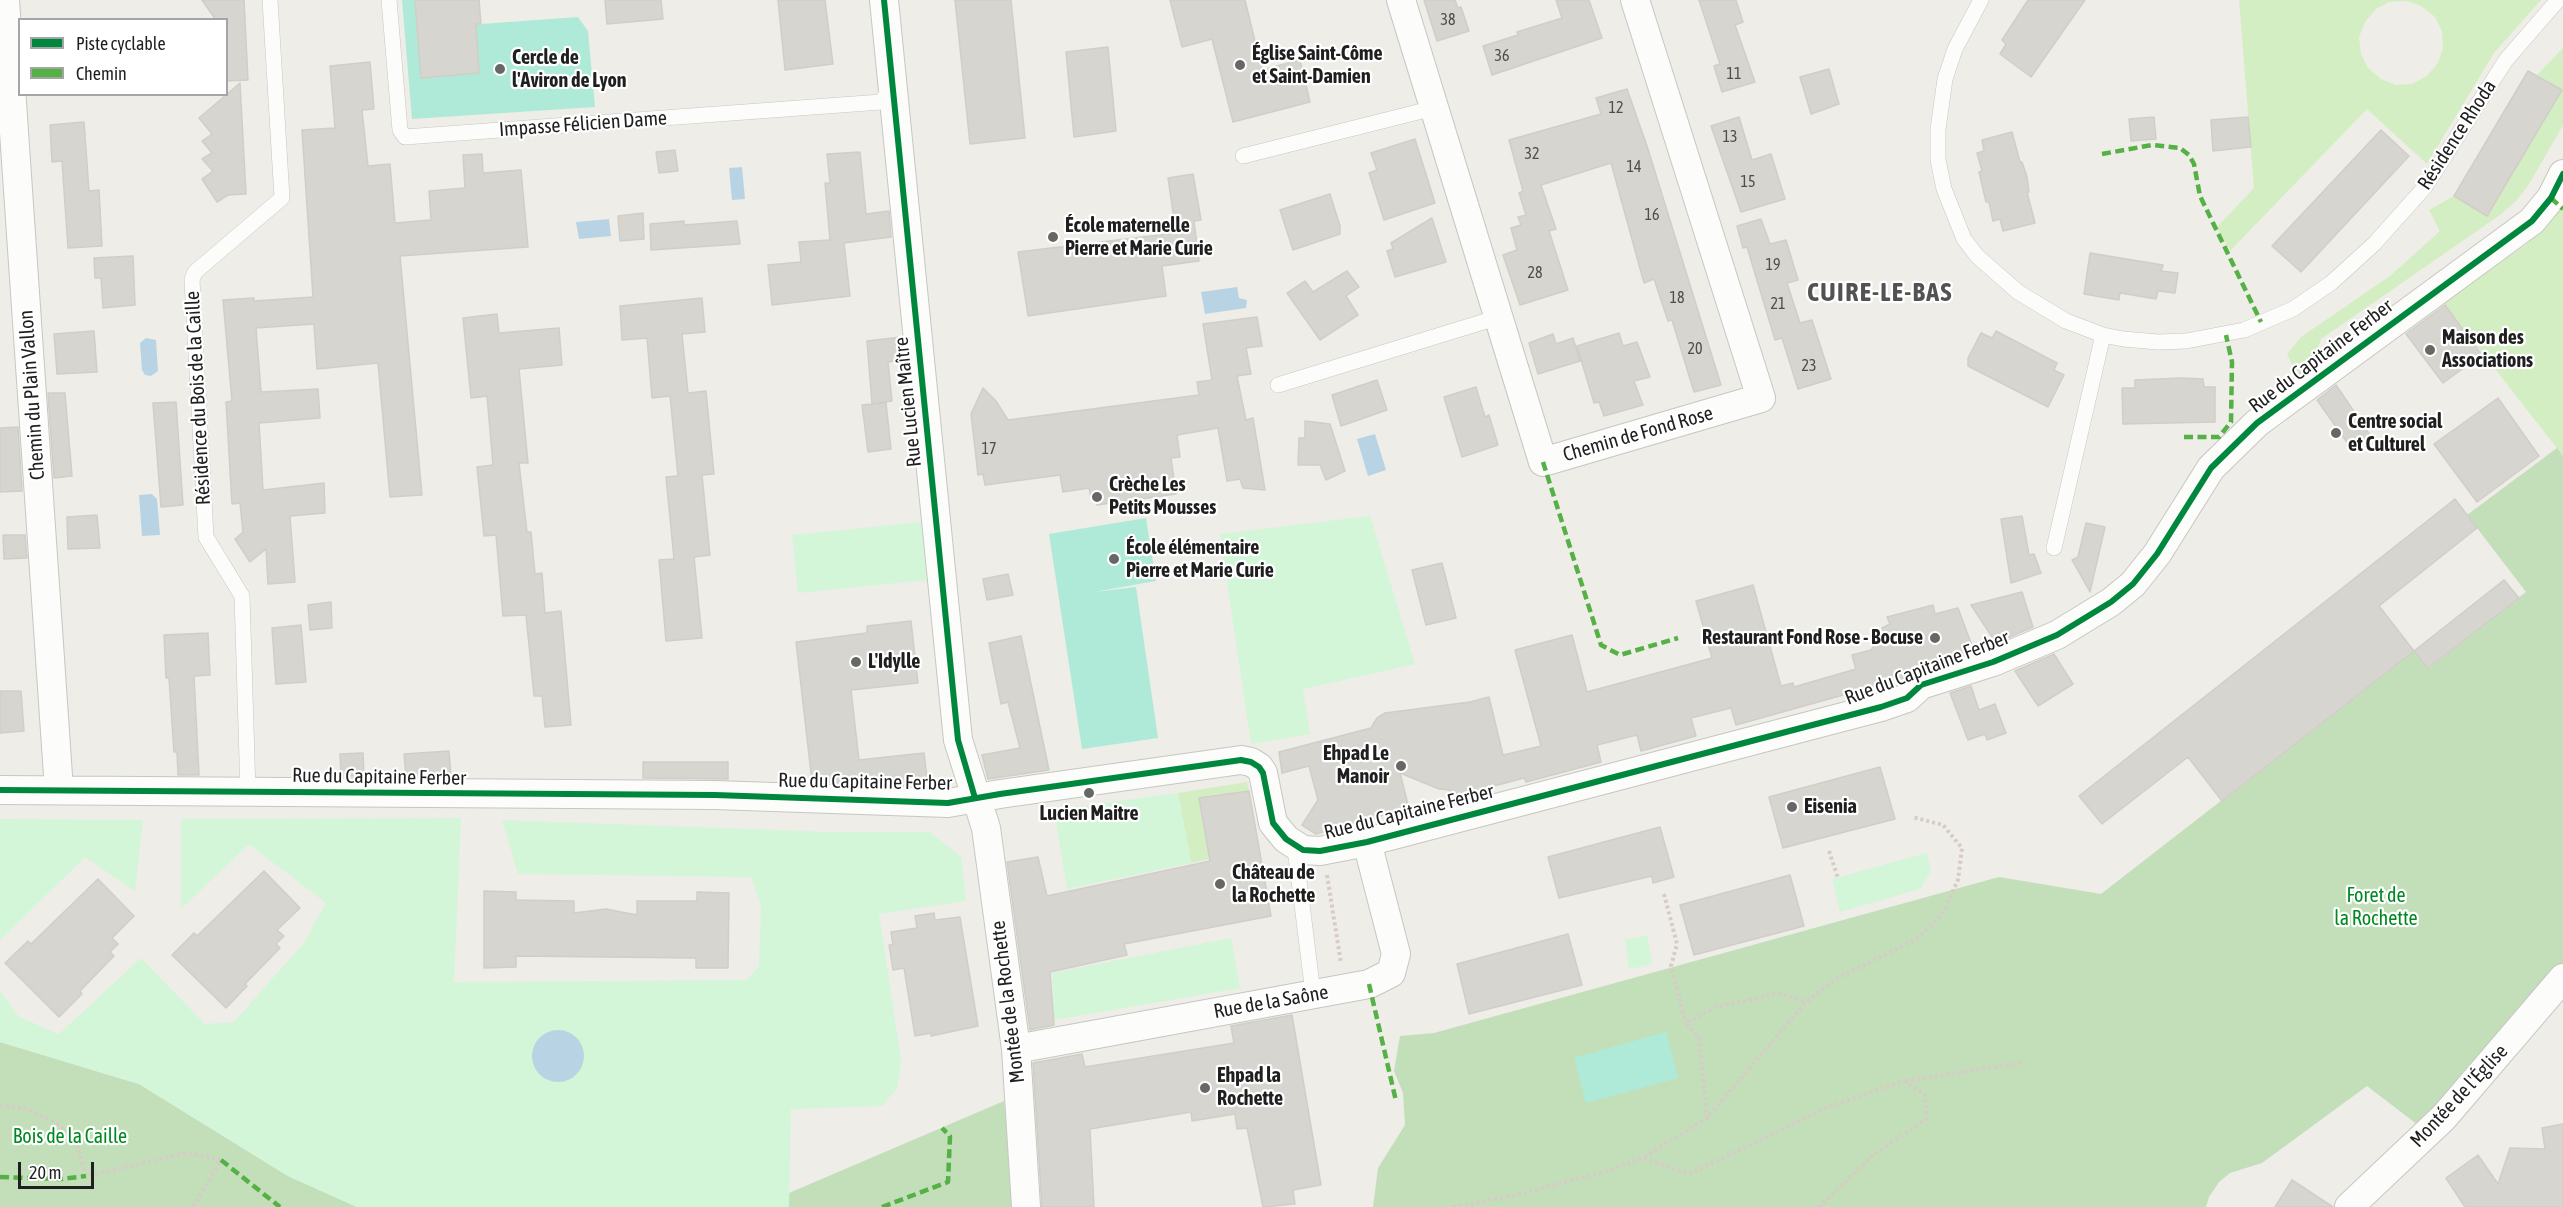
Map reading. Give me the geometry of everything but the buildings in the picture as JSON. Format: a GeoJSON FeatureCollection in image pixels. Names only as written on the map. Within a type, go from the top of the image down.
{"type":"FeatureCollection","features":[{"type":"Feature","properties":{"kind":"street","name":"Chemin du Plain Vallon"},"geometry":{"type":"LineString","coordinates":[[5,0],[59,790]]}},
{"type":"Feature","properties":{"kind":"street","name":"Rue Lucien Maître"},"geometry":{"type":"LineString","coordinates":[[884,0],[958,740],[975,798]]}},
{"type":"Feature","properties":{"kind":"street","name":"Chemin de Fond Rose"},"geometry":{"type":"LineString","coordinates":[[1401,0],[1543,462],[1761,398],[1635,0]]}},
{"type":"Feature","properties":{"kind":"street","name":"Rue du Capitaine Ferber"},"geometry":{"type":"LineString","coordinates":[[0,790],[715,795],[948,803],[1241,760],[1251,762],[1263,773],[1273,823],[1286,839],[1303,850],[1320,851],[1367,842],[1881,707],[1907,698],[1921,685],[1993,662],[2068,630],[2111,602],[2133,584],[2157,554],[2215,464],[2257,423],[2532,221],[2551,198],[2563,174]]}},
{"type":"Feature","properties":{"kind":"street","name":"Montée de la Rochette"},"geometry":{"type":"LineString","coordinates":[[975,798],[986,828],[1016,1049],[1026,1207]]}},
{"type":"Feature","properties":{"kind":"street","name":"Rue de la Saône"},"geometry":{"type":"LineString","coordinates":[[1016,1049],[1369,984],[1391,973],[1396,954],[1367,842]]}},
{"type":"Feature","properties":{"kind":"street","name":"Montée de l'Église"},"geometry":{"type":"LineString","coordinates":[[2349,1207],[2364,1190],[2444,1117],[2563,978]]}},
{"type":"Feature","properties":{"kind":"lane","name":"Résidence du Bois de la Caille"},"geometry":{"type":"LineString","coordinates":[[248,792],[242,596],[206,537],[192,280],[195,272],[282,198],[270,0]]}},
{"type":"Feature","properties":{"kind":"lane","name":"Impasse Félicien Dame"},"geometry":{"type":"LineString","coordinates":[[389,0],[400,130],[405,137],[881,102],[892,86]]}},
{"type":"Feature","properties":{"kind":"lane","name":"Résidence Rhoda"},"geometry":{"type":"LineString","coordinates":[[1981,0],[1955,50],[1940,104],[1938,160],[1952,214],[1964,239],[1995,273],[2018,292],[2066,321],[2103,335],[2123,339],[2186,341],[2244,330],[2293,309],[2331,283],[2356,262],[2425,187],[2506,60],[2558,0]]}},
{"type":"Feature","properties":{"kind":"lane"},"geometry":{"type":"LineString","coordinates":[[1243,156],[1434,108]]}},
{"type":"Feature","properties":{"kind":"lane"},"geometry":{"type":"LineString","coordinates":[[1278,385],[1499,317]]}},
{"type":"Feature","properties":{"kind":"lane"},"geometry":{"type":"LineString","coordinates":[[2055,548],[2103,335]]}},
{"type":"Feature","properties":{"kind":"lane"},"geometry":{"type":"LineString","coordinates":[[1299,847],[1296,856],[1313,993]]}},
{"type":"Feature","properties":{"kind":"path"},"geometry":{"type":"LineString","coordinates":[[1453,1207],[1548,1187],[1644,1157],[1707,1118],[1806,1002],[1836,978],[1915,940],[1942,915],[1958,880],[1962,848],[1943,825],[1912,817]]}},
{"type":"Feature","properties":{"kind":"path"},"geometry":{"type":"LineString","coordinates":[[1829,851],[1838,878]]}},
{"type":"Feature","properties":{"kind":"path"},"geometry":{"type":"LineString","coordinates":[[1329,887],[1342,966]]}},
{"type":"Feature","properties":{"kind":"path"},"geometry":{"type":"LineString","coordinates":[[1664,894],[1677,944],[1671,966],[1686,1023],[1699,1038],[1707,1118]]}},
{"type":"Feature","properties":{"kind":"path"},"geometry":{"type":"LineString","coordinates":[[1686,1023],[1716,1007],[1779,993],[1806,1002]]}},
{"type":"Feature","properties":{"kind":"path"},"geometry":{"type":"LineString","coordinates":[[1644,1157],[1689,1174],[1828,1107],[1904,1081],[2021,1063]]}},
{"type":"Feature","properties":{"kind":"path"},"geometry":{"type":"LineString","coordinates":[[1819,1207],[1873,1155],[1926,1119],[1925,1095],[1904,1081]]}},
{"type":"Feature","properties":{"kind":"path"},"geometry":{"type":"LineString","coordinates":[[0,1105],[28,1109],[56,1124],[76,1142],[86,1176],[187,1152],[221,1160],[193,1207]]}},
{"type":"Feature","properties":{"kind":"green space","name":"Cercle de l'Aviron de Lyon"},"geometry":{"type":"Polygon","coordinates":[[[402,0],[479,0],[481,24],[578,17],[588,31],[595,107],[412,119],[402,0]]]}},
{"type":"Feature","properties":{"kind":"green space"},"geometry":{"type":"Polygon","coordinates":[[[2239,0],[2541,0],[2494,53],[2427,164],[2367,109],[2230,251],[2217,227],[2254,188],[2239,0]],[[2407,1],[2389,2],[2376,9],[2365,22],[2359,37],[2361,54],[2368,68],[2381,79],[2396,85],[2412,84],[2427,76],[2438,63],[2443,48],[2442,31],[2435,17],[2421,6],[2407,1]]]}},
{"type":"Feature","properties":{"kind":"green space"},"geometry":{"type":"Polygon","coordinates":[[[2563,48],[2563,125],[2528,186],[2500,215],[2321,339],[2309,370],[2298,377],[2287,354],[2301,337],[2390,276],[2440,231],[2429,210],[2454,196],[2487,216],[2562,90],[2537,75],[2563,48]]]}},
{"type":"Feature","properties":{"kind":"green space"},"geometry":{"type":"Polygon","coordinates":[[[2563,204],[2563,456],[2443,302],[2526,245],[2549,223],[2563,204]]]}},
{"type":"Feature","properties":{"kind":"green space","name":"Foret de la Rochette"},"geometry":{"type":"Polygon","coordinates":[[[2557,448],[2563,456],[2563,965],[2418,1125],[2367,1086],[2262,1163],[2230,1173],[2219,1182],[2209,1197],[2206,1207],[1373,1207],[1378,1168],[1405,1125],[1403,1093],[1394,1071],[1400,1036],[1434,1033],[1999,877],[2101,894],[2414,651],[2429,668],[2526,592],[2467,515],[2557,448]]]}},
{"type":"Feature","properties":{"kind":"green space"},"geometry":{"type":"Polygon","coordinates":[[[1370,516],[1415,664],[1303,689],[1310,734],[1251,744],[1220,534],[1370,516]]]}},
{"type":"Feature","properties":{"kind":"green space"},"geometry":{"type":"Polygon","coordinates":[[[1146,518],[1156,581],[1094,592],[1136,587],[1158,738],[1082,749],[1049,534],[1146,518]]]}},
{"type":"Feature","properties":{"kind":"green space"},"geometry":{"type":"Polygon","coordinates":[[[921,522],[927,580],[798,593],[792,535],[921,522]]]}},
{"type":"Feature","properties":{"kind":"green space"},"geometry":{"type":"Polygon","coordinates":[[[1247,782],[1249,791],[1199,798],[1209,859],[1191,863],[1178,793],[1247,782]]]}},
{"type":"Feature","properties":{"kind":"green space"},"geometry":{"type":"Polygon","coordinates":[[[1178,793],[1191,863],[1067,889],[1054,810],[1178,793]]]}},
{"type":"Feature","properties":{"kind":"green space"},"geometry":{"type":"Polygon","coordinates":[[[461,818],[454,982],[747,980],[759,966],[761,906],[751,877],[518,874],[502,820],[829,832],[930,832],[961,857],[966,901],[879,914],[901,1060],[897,1088],[882,1106],[791,1109],[789,1207],[357,1207],[288,1176],[139,1084],[0,1042],[0,991],[19,1017],[59,1034],[141,958],[205,1024],[234,1022],[303,944],[326,903],[249,844],[181,909],[181,819],[461,818]]]}},
{"type":"Feature","properties":{"kind":"green space"},"geometry":{"type":"Polygon","coordinates":[[[0,819],[143,820],[135,891],[85,857],[0,940],[0,819]]]}},
{"type":"Feature","properties":{"kind":"green space"},"geometry":{"type":"Polygon","coordinates":[[[1927,853],[1931,871],[1920,889],[1840,912],[1832,879],[1927,853]]]}},
{"type":"Feature","properties":{"kind":"green space"},"geometry":{"type":"Polygon","coordinates":[[[1647,935],[1652,964],[1629,969],[1625,940],[1647,935]]]}},
{"type":"Feature","properties":{"kind":"green space"},"geometry":{"type":"Polygon","coordinates":[[[1231,938],[1240,988],[1054,1020],[1052,973],[1231,938]]]}},
{"type":"Feature","properties":{"kind":"green space"},"geometry":{"type":"Polygon","coordinates":[[[1666,1032],[1678,1078],[1586,1103],[1574,1058],[1666,1032]]]}},
{"type":"Feature","properties":{"kind":"green space","name":"Bois de la Caille"},"geometry":{"type":"Polygon","coordinates":[[[0,1042],[139,1084],[288,1176],[357,1207],[0,1207],[0,1042]]]}},
{"type":"Feature","properties":{"kind":"green space"},"geometry":{"type":"Polygon","coordinates":[[[1004,1101],[1014,1207],[789,1207],[789,1193],[1004,1101]]]}},
{"type":"Feature","properties":{"kind":"water"},"geometry":{"type":"Polygon","coordinates":[[[742,167],[745,199],[732,200],[729,168],[742,167]]]}},
{"type":"Feature","properties":{"kind":"water"},"geometry":{"type":"Polygon","coordinates":[[[609,219],[611,236],[579,239],[576,222],[609,219]]]}},
{"type":"Feature","properties":{"kind":"water"},"geometry":{"type":"Polygon","coordinates":[[[1237,287],[1239,298],[1247,300],[1246,308],[1205,314],[1201,292],[1237,287]]]}},
{"type":"Feature","properties":{"kind":"water"},"geometry":{"type":"Polygon","coordinates":[[[146,338],[156,340],[158,371],[151,376],[145,375],[142,370],[140,343],[146,338]]]}},
{"type":"Feature","properties":{"kind":"water"},"geometry":{"type":"Polygon","coordinates":[[[1375,434],[1386,470],[1368,476],[1357,439],[1375,434]]]}},
{"type":"Feature","properties":{"kind":"water"},"geometry":{"type":"Polygon","coordinates":[[[152,494],[157,499],[160,535],[142,536],[139,495],[152,494]]]}},
{"type":"Feature","properties":{"kind":"water"},"geometry":{"type":"Polygon","coordinates":[[[558,1030],[572,1034],[580,1042],[584,1056],[580,1070],[572,1078],[558,1082],[544,1078],[536,1070],[532,1056],[536,1042],[544,1034],[558,1030]]]}},
{"type":"Feature","properties":{"kind":"marked path"},"geometry":{"type":"LineString","coordinates":[[2102,154],[2152,145],[2180,148],[2189,155],[2194,164],[2200,196],[2261,322]]}},
{"type":"Feature","properties":{"kind":"marked path"},"geometry":{"type":"LineString","coordinates":[[2551,198],[2563,209]]}},
{"type":"Feature","properties":{"kind":"marked path"},"geometry":{"type":"LineString","coordinates":[[2184,437],[2219,437],[2231,422],[2232,362],[2226,335]]}},
{"type":"Feature","properties":{"kind":"marked path"},"geometry":{"type":"LineString","coordinates":[[1543,462],[1601,645],[1620,655],[1678,638]]}},
{"type":"Feature","properties":{"kind":"marked path"},"geometry":{"type":"LineString","coordinates":[[1369,984],[1396,1101]]}},
{"type":"Feature","properties":{"kind":"marked path"},"geometry":{"type":"LineString","coordinates":[[882,1207],[948,1182],[950,1136],[942,1128]]}},
{"type":"Feature","properties":{"kind":"marked path"},"geometry":{"type":"LineString","coordinates":[[221,1160],[280,1207]]}},
{"type":"Feature","properties":{"kind":"marked path"},"geometry":{"type":"LineString","coordinates":[[0,1177],[61,1179],[86,1176]]}},
{"type":"Feature","properties":{"kind":"cycle path"},"geometry":{"type":"LineString","coordinates":[[884,0],[958,740],[975,798]]}},
{"type":"Feature","properties":{"kind":"cycle path"},"geometry":{"type":"LineString","coordinates":[[0,790],[715,795],[948,803],[1241,760],[1251,762],[1263,773],[1273,823],[1286,839],[1303,850],[1320,851],[1367,842],[1881,707],[1907,698],[1921,685],[1993,662],[2057,635],[2111,602],[2133,584],[2157,554],[2211,468],[2257,423],[2532,221],[2551,198],[2563,174]]}},
{"type":"Feature","properties":{"kind":"place","name":"Église Saint-Côme et Saint-Damien"},"geometry":{"type":"Point","coordinates":[1240,65]}},
{"type":"Feature","properties":{"kind":"place","name":"Cercle de l'Aviron de Lyon"},"geometry":{"type":"Point","coordinates":[500,69]}},
{"type":"Feature","properties":{"kind":"place","name":"École maternelle Pierre et Marie Curie"},"geometry":{"type":"Point","coordinates":[1053,237]}},
{"type":"Feature","properties":{"kind":"place","name":"Maison des Associations"},"geometry":{"type":"Point","coordinates":[2430,350]}},
{"type":"Feature","properties":{"kind":"place","name":"Centre social et Culturel"},"geometry":{"type":"Point","coordinates":[2336,433]}},
{"type":"Feature","properties":{"kind":"place","name":"Crèche Les Petits Mousses"},"geometry":{"type":"Point","coordinates":[1097,497]}},
{"type":"Feature","properties":{"kind":"place","name":"École élémentaire Pierre et Marie Curie"},"geometry":{"type":"Point","coordinates":[1114,559]}},
{"type":"Feature","properties":{"kind":"place","name":"Restaurant Fond Rose - Bocuse"},"geometry":{"type":"Point","coordinates":[1935,638]}},
{"type":"Feature","properties":{"kind":"place","name":"L'Idylle"},"geometry":{"type":"Point","coordinates":[856,662]}},
{"type":"Feature","properties":{"kind":"place","name":"Ehpad Le Manoir"},"geometry":{"type":"Point","coordinates":[1401,766]}},
{"type":"Feature","properties":{"kind":"place","name":"Lucien Maitre"},"geometry":{"type":"Point","coordinates":[1089,793]}},
{"type":"Feature","properties":{"kind":"place","name":"Eisenia"},"geometry":{"type":"Point","coordinates":[1792,807]}},
{"type":"Feature","properties":{"kind":"place","name":"Château de la Rochette"},"geometry":{"type":"Point","coordinates":[1220,884]}},
{"type":"Feature","properties":{"kind":"place","name":"Ehpad la Rochette"},"geometry":{"type":"Point","coordinates":[1205,1088]}},
{"type":"Feature","properties":{"kind":"district","name":"CUIRE-LE-BAS"},"geometry":{"type":"Point","coordinates":[1880,293]}}]}
